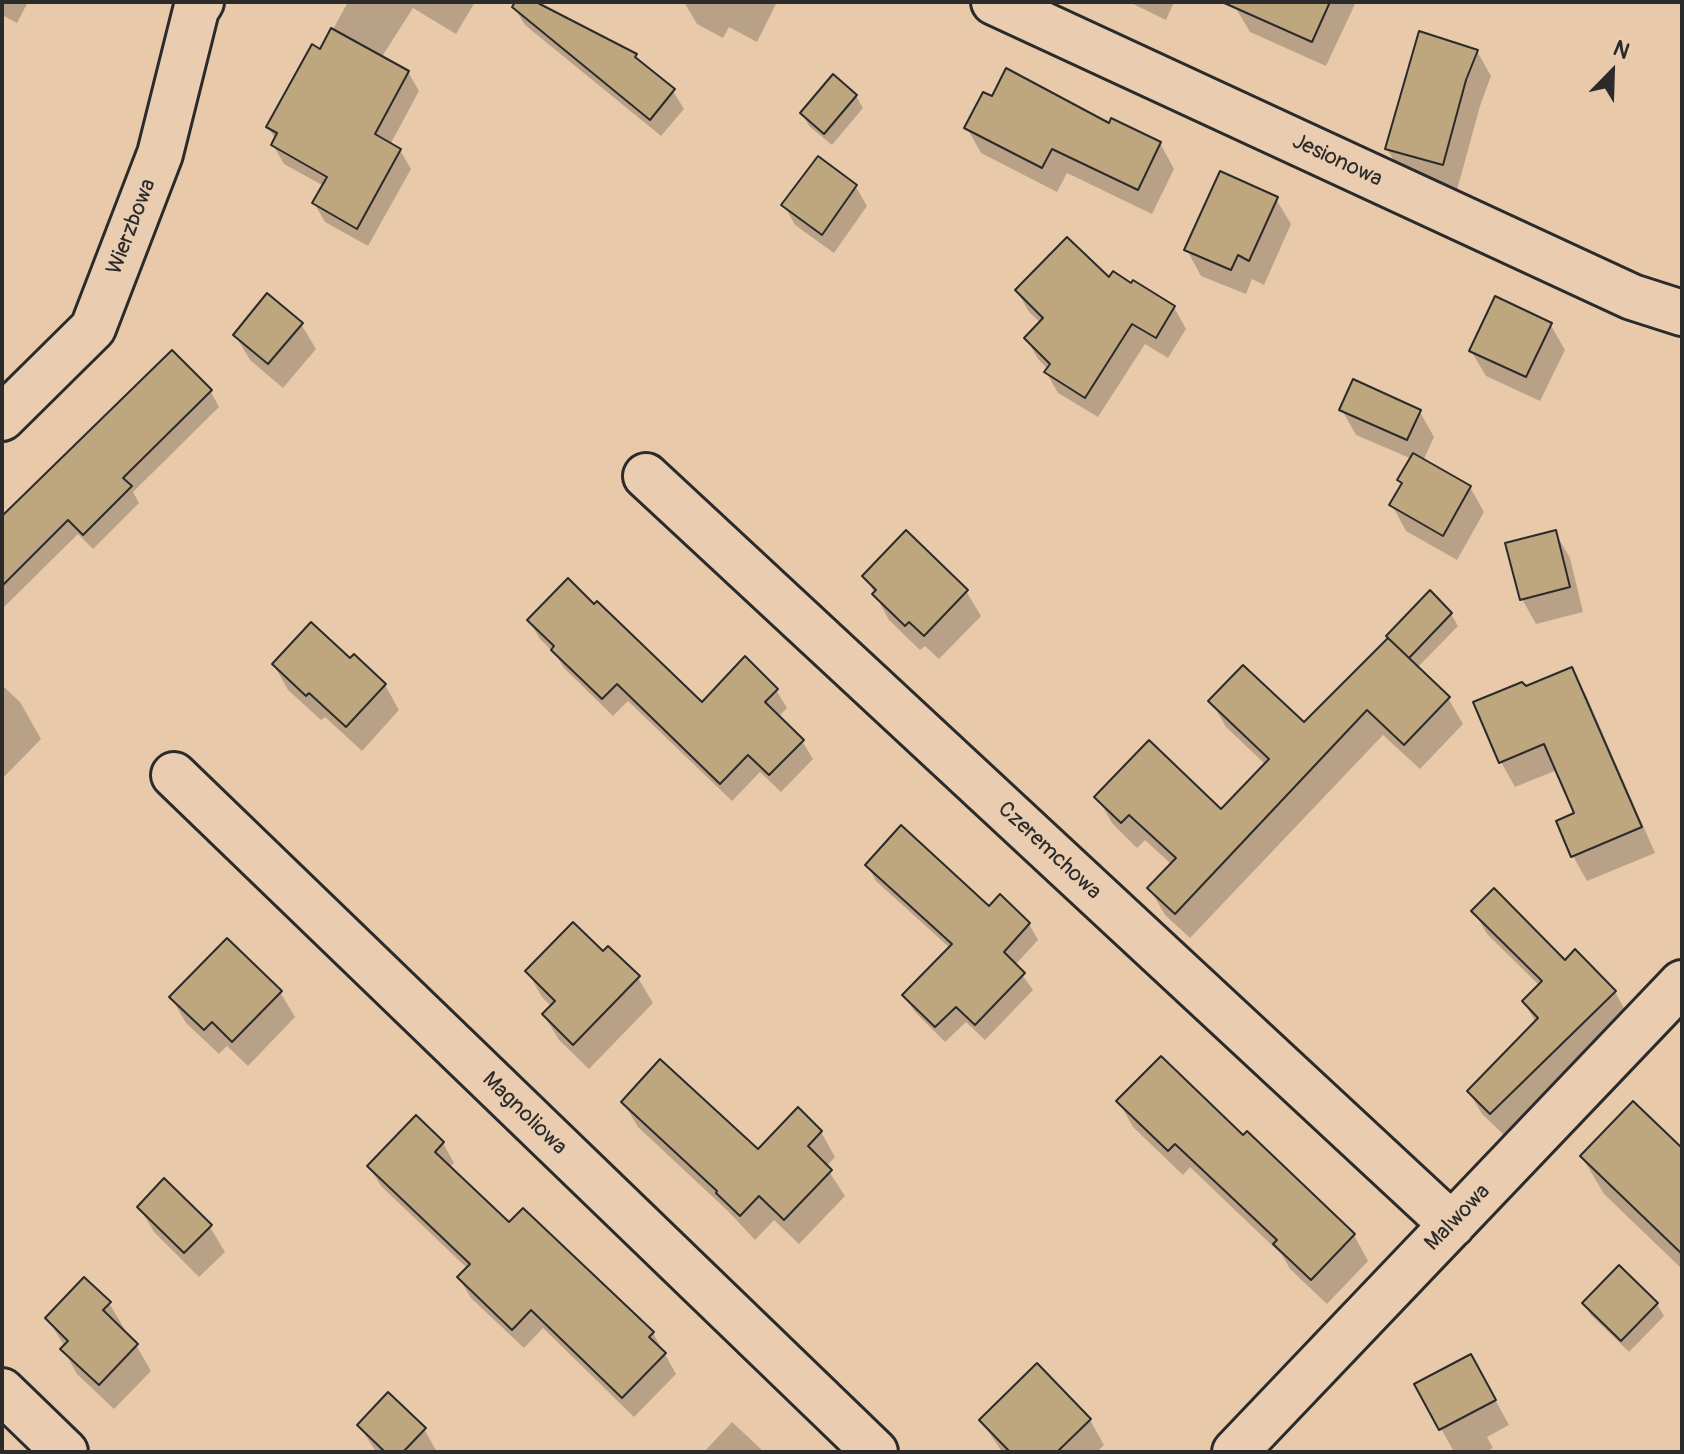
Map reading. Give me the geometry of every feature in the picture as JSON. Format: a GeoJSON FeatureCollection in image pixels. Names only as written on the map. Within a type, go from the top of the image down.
{"type":"FeatureCollection","features":[{"type":"Feature","properties":{"kind":"street","name":"Wierzbowa"},"geometry":{"type":"LineString","coordinates":[[2,418],[93,328],[160,154],[196,10],[201,2]]}},
{"type":"Feature","properties":{"kind":"street","name":"Jesionowa"},"geometry":{"type":"LineString","coordinates":[[994,2],[1632,297],[1682,313]]}},
{"type":"Feature","properties":{"kind":"street","name":"Czeremchowa"},"geometry":{"type":"LineString","coordinates":[[646,476],[1452,1225]]}},
{"type":"Feature","properties":{"kind":"street","name":"Magnoliowa"},"geometry":{"type":"LineString","coordinates":[[174,775],[875,1452]]}},
{"type":"Feature","properties":{"kind":"street","name":"Malwowa"},"geometry":{"type":"LineString","coordinates":[[1235,1452],[1682,983]]}},
{"type":"Feature","properties":{"kind":"street"},"geometry":{"type":"LineString","coordinates":[[2,1391],[65,1452]]}},
{"type":"Feature","properties":{"kind":"building"},"geometry":{"type":"Polygon","coordinates":[[[515,2],[536,2],[637,54],[635,57],[675,89],[650,120],[512,7],[515,2]]]}},
{"type":"Feature","properties":{"kind":"building"},"geometry":{"type":"Polygon","coordinates":[[[1222,2],[1330,2],[1312,42],[1222,2]]]}},
{"type":"Feature","properties":{"kind":"building"},"geometry":{"type":"Polygon","coordinates":[[[331,28],[409,71],[375,134],[401,149],[357,229],[312,203],[327,177],[271,145],[277,133],[266,127],[312,44],[320,49],[331,28]]]}},
{"type":"Feature","properties":{"kind":"building"},"geometry":{"type":"Polygon","coordinates":[[[1419,31],[1478,50],[1466,80],[1443,165],[1385,149],[1419,31]]]}},
{"type":"Feature","properties":{"kind":"building"},"geometry":{"type":"Polygon","coordinates":[[[1006,68],[1109,123],[1111,118],[1161,142],[1138,190],[1052,149],[1042,168],[964,128],[983,92],[992,96],[1006,68]]]}},
{"type":"Feature","properties":{"kind":"building"},"geometry":{"type":"Polygon","coordinates":[[[833,74],[857,95],[824,134],[800,113],[833,74]]]}},
{"type":"Feature","properties":{"kind":"building"},"geometry":{"type":"Polygon","coordinates":[[[818,156],[857,185],[822,235],[781,205],[818,156]]]}},
{"type":"Feature","properties":{"kind":"building"},"geometry":{"type":"Polygon","coordinates":[[[1220,171],[1278,197],[1249,261],[1238,255],[1231,270],[1184,250],[1220,171]]]}},
{"type":"Feature","properties":{"kind":"building"},"geometry":{"type":"Polygon","coordinates":[[[1067,237],[1109,277],[1113,271],[1175,306],[1156,338],[1132,324],[1085,398],[1044,372],[1050,364],[1024,338],[1043,318],[1015,290],[1067,237]]]}},
{"type":"Feature","properties":{"kind":"building"},"geometry":{"type":"Polygon","coordinates":[[[267,293],[303,323],[268,364],[233,335],[267,293]]]}},
{"type":"Feature","properties":{"kind":"building"},"geometry":{"type":"Polygon","coordinates":[[[1495,296],[1552,323],[1526,377],[1469,351],[1495,296]]]}},
{"type":"Feature","properties":{"kind":"building"},"geometry":{"type":"Polygon","coordinates":[[[172,350],[212,390],[123,478],[132,486],[83,535],[68,520],[2,586],[2,516],[172,350]]]}},
{"type":"Feature","properties":{"kind":"building"},"geometry":{"type":"Polygon","coordinates":[[[1353,379],[1421,410],[1407,440],[1339,410],[1353,379]]]}},
{"type":"Feature","properties":{"kind":"building"},"geometry":{"type":"Polygon","coordinates":[[[1413,453],[1471,486],[1443,536],[1389,505],[1402,483],[1397,480],[1413,453]]]}},
{"type":"Feature","properties":{"kind":"building"},"geometry":{"type":"Polygon","coordinates":[[[906,530],[968,590],[924,636],[909,622],[905,626],[872,594],[876,590],[862,576],[906,530]]]}},
{"type":"Feature","properties":{"kind":"building"},"geometry":{"type":"Polygon","coordinates":[[[1556,530],[1570,587],[1520,600],[1505,543],[1556,530]]]}},
{"type":"Feature","properties":{"kind":"building"},"geometry":{"type":"Polygon","coordinates":[[[568,578],[594,604],[597,601],[702,702],[745,656],[778,689],[765,702],[804,740],[769,775],[748,755],[720,784],[617,684],[602,699],[551,650],[554,646],[527,620],[568,578]]]}},
{"type":"Feature","properties":{"kind":"building"},"geometry":{"type":"Polygon","coordinates":[[[1430,590],[1452,613],[1409,658],[1386,636],[1430,590]]]}},
{"type":"Feature","properties":{"kind":"building"},"geometry":{"type":"Polygon","coordinates":[[[311,622],[350,658],[354,654],[386,684],[346,727],[272,664],[311,622]]]}},
{"type":"Feature","properties":{"kind":"building"},"geometry":{"type":"Polygon","coordinates":[[[1388,638],[1450,697],[1404,745],[1367,710],[1175,914],[1147,888],[1176,858],[1129,815],[1121,823],[1094,797],[1149,740],[1221,809],[1269,759],[1208,701],[1243,665],[1304,722],[1388,638]]]}},
{"type":"Feature","properties":{"kind":"building"},"geometry":{"type":"Polygon","coordinates":[[[1572,667],[1642,827],[1571,857],[1556,821],[1574,813],[1544,744],[1499,763],[1473,702],[1522,682],[1526,686],[1572,667]]]}},
{"type":"Feature","properties":{"kind":"building"},"geometry":{"type":"Polygon","coordinates":[[[901,825],[989,906],[1000,894],[1030,923],[1004,952],[1025,973],[975,1025],[956,1007],[935,1027],[902,995],[952,944],[865,865],[901,825]]]}},
{"type":"Feature","properties":{"kind":"building"},"geometry":{"type":"Polygon","coordinates":[[[1494,888],[1565,960],[1575,949],[1616,991],[1490,1114],[1467,1091],[1538,1018],[1522,1001],[1542,981],[1471,911],[1494,888]]]}},
{"type":"Feature","properties":{"kind":"building"},"geometry":{"type":"Polygon","coordinates":[[[573,922],[603,951],[608,946],[640,976],[573,1045],[542,1014],[555,1001],[525,971],[573,922]]]}},
{"type":"Feature","properties":{"kind":"building"},"geometry":{"type":"Polygon","coordinates":[[[227,938],[282,991],[232,1042],[212,1022],[204,1030],[169,997],[227,938]]]}},
{"type":"Feature","properties":{"kind":"building"},"geometry":{"type":"Polygon","coordinates":[[[1161,1056],[1243,1135],[1247,1131],[1355,1234],[1311,1280],[1273,1244],[1277,1240],[1175,1144],[1168,1151],[1116,1101],[1161,1056]]]}},
{"type":"Feature","properties":{"kind":"building"},"geometry":{"type":"Polygon","coordinates":[[[660,1059],[758,1149],[798,1107],[822,1131],[808,1146],[832,1170],[784,1220],[759,1196],[740,1216],[621,1102],[660,1059]]]}},
{"type":"Feature","properties":{"kind":"building"},"geometry":{"type":"Polygon","coordinates":[[[1633,1101],[1682,1148],[1682,1254],[1580,1156],[1633,1101]]]}},
{"type":"Feature","properties":{"kind":"building"},"geometry":{"type":"Polygon","coordinates":[[[416,1115],[444,1142],[435,1152],[509,1222],[523,1208],[654,1332],[649,1337],[666,1353],[622,1398],[531,1310],[512,1330],[457,1277],[470,1264],[367,1166],[416,1115]]]}},
{"type":"Feature","properties":{"kind":"building"},"geometry":{"type":"Polygon","coordinates":[[[164,1178],[212,1225],[184,1253],[137,1207],[164,1178]]]}},
{"type":"Feature","properties":{"kind":"building"},"geometry":{"type":"Polygon","coordinates":[[[1619,1265],[1658,1303],[1621,1341],[1582,1303],[1619,1265]]]}},
{"type":"Feature","properties":{"kind":"building"},"geometry":{"type":"Polygon","coordinates":[[[84,1277],[111,1302],[103,1310],[138,1344],[99,1385],[60,1349],[68,1341],[45,1318],[84,1277]]]}},
{"type":"Feature","properties":{"kind":"building"},"geometry":{"type":"Polygon","coordinates":[[[1471,1354],[1496,1400],[1439,1430],[1414,1384],[1471,1354]]]}},
{"type":"Feature","properties":{"kind":"building"},"geometry":{"type":"Polygon","coordinates":[[[1037,1363],[1091,1419],[1057,1452],[1010,1452],[979,1420],[1037,1363]]]}},
{"type":"Feature","properties":{"kind":"building"},"geometry":{"type":"Polygon","coordinates":[[[388,1392],[426,1428],[403,1452],[385,1452],[357,1425],[388,1392]]]}}]}
